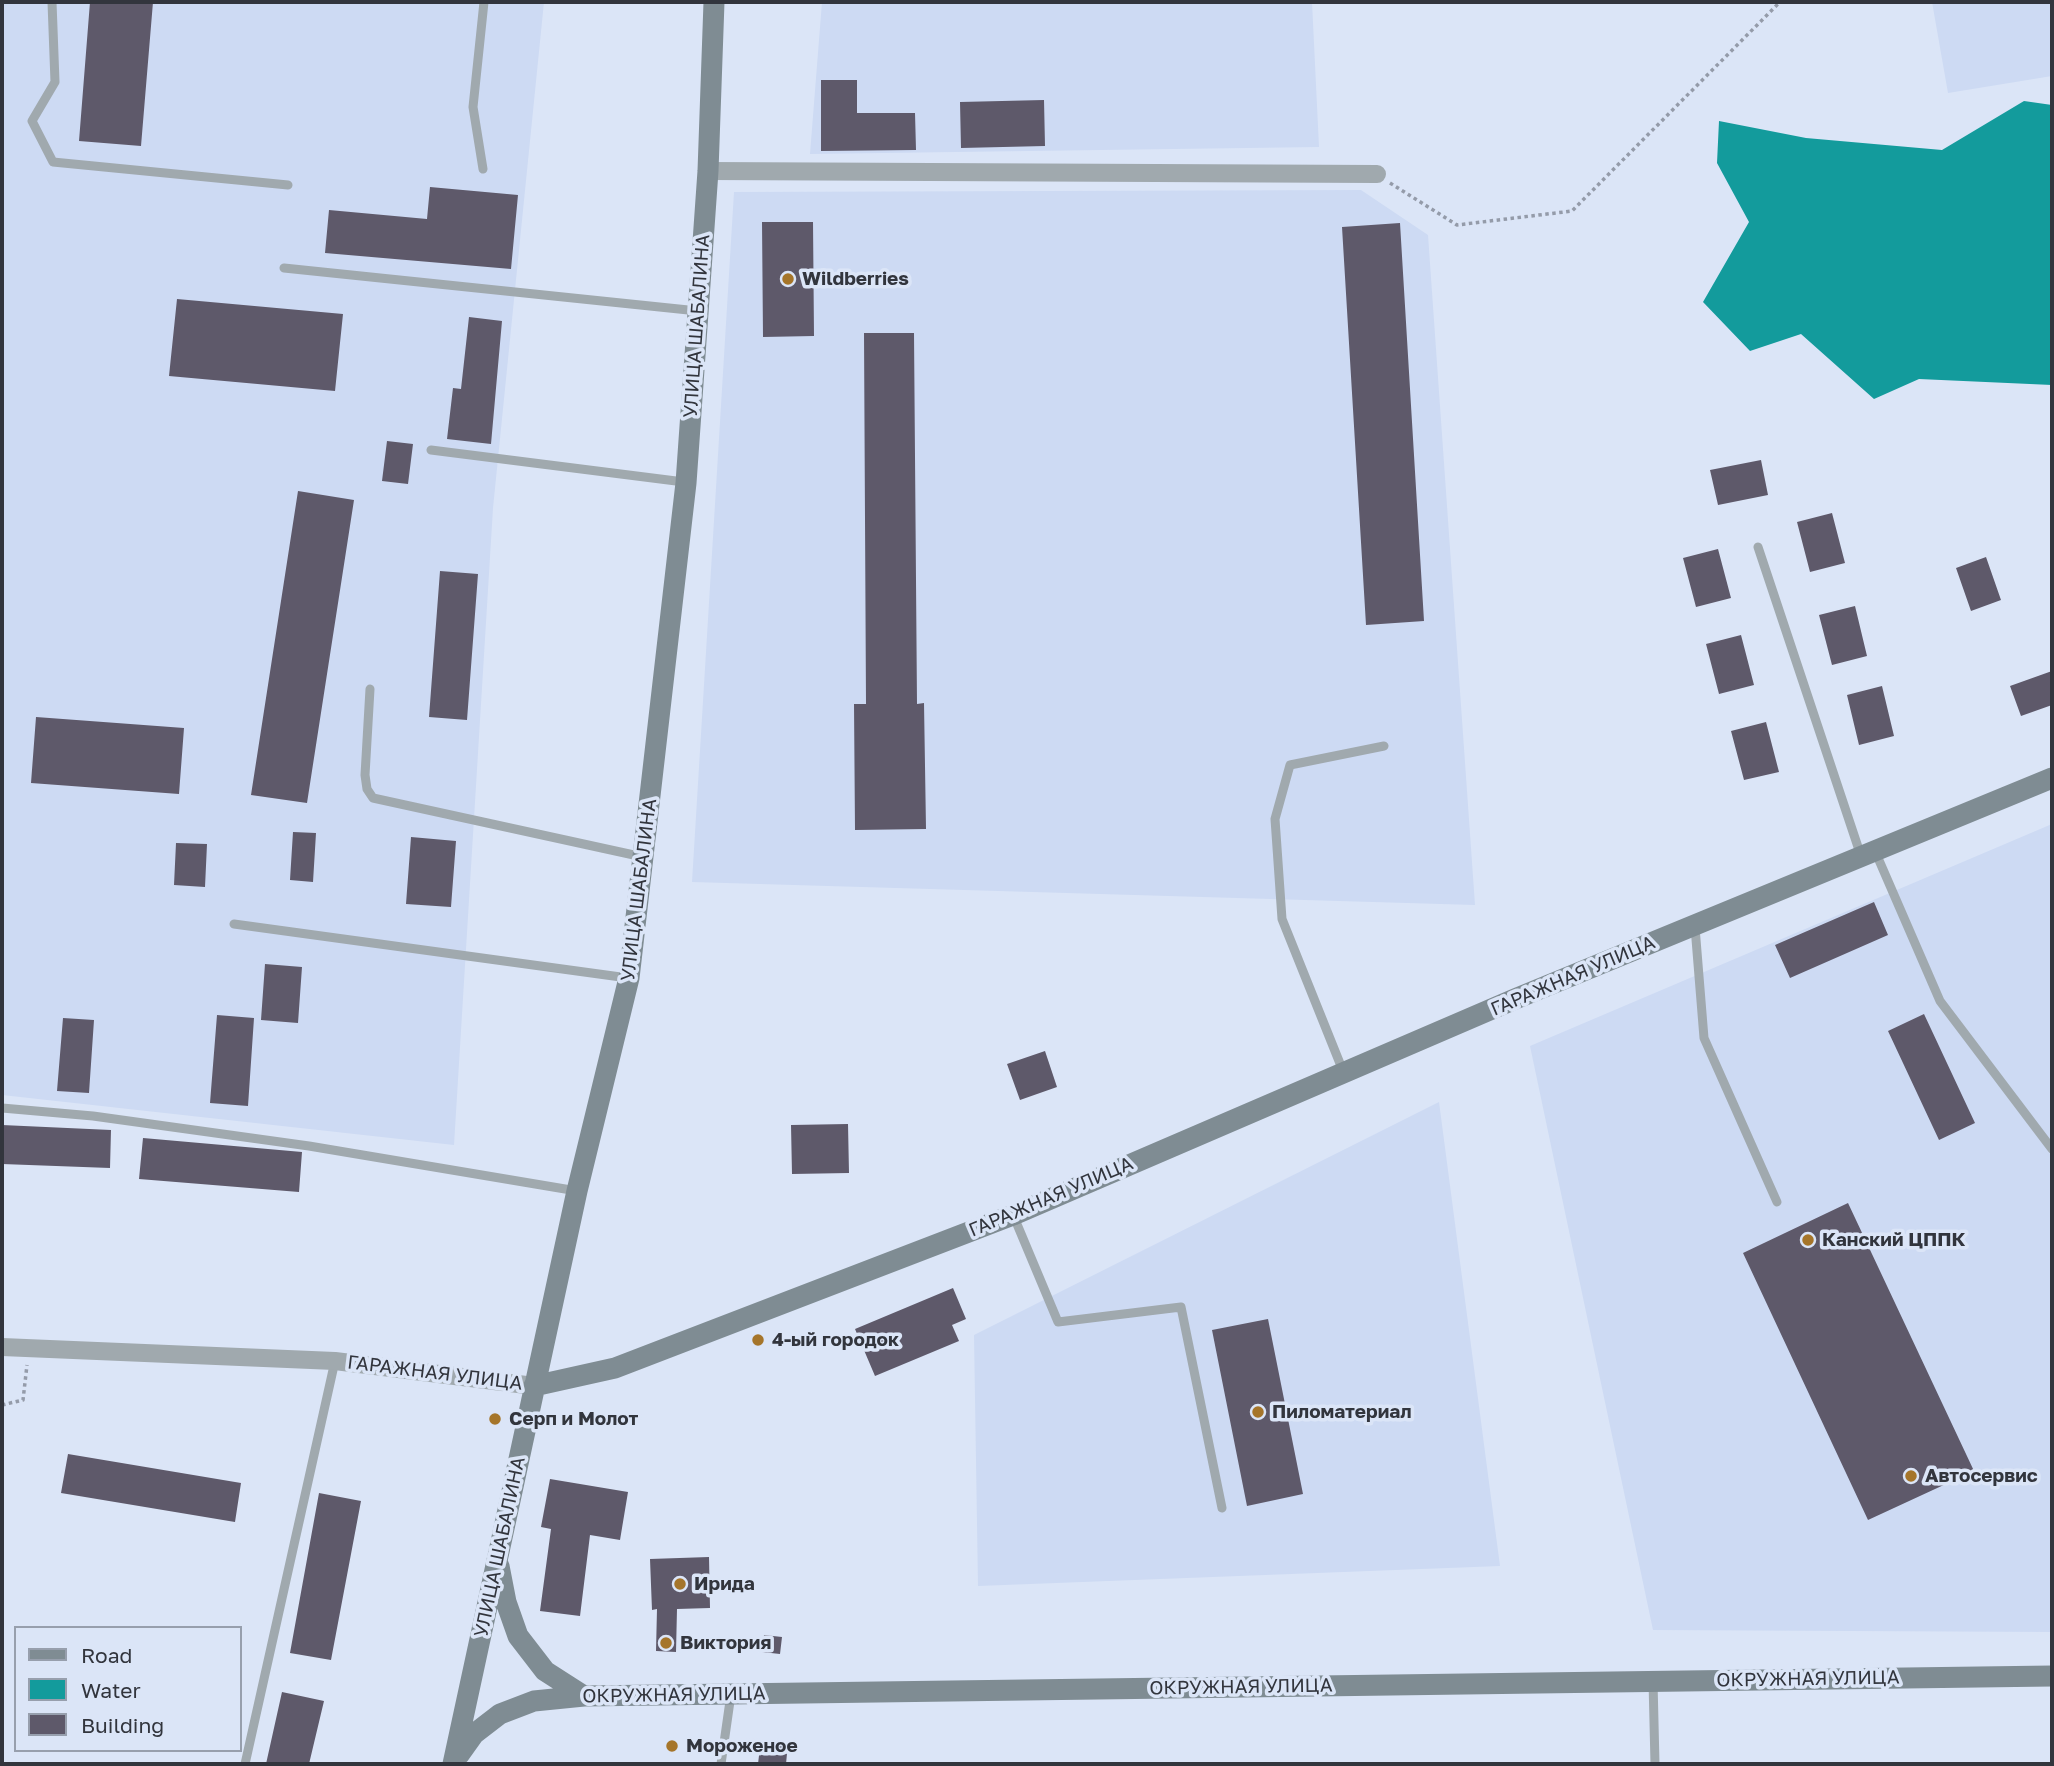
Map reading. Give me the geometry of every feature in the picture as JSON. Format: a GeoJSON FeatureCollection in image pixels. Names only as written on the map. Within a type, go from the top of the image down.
{"type":"FeatureCollection","features":[{"type":"Feature","properties":{"kind":"street","name":"УЛИЦА ШАБАЛИНА"},"geometry":{"type":"LineString","coordinates":[[453,1763],[577,1191],[629,978],[686,483],[708,171],[714,2]]}},
{"type":"Feature","properties":{"kind":"street"},"geometry":{"type":"LineString","coordinates":[[708,171],[1377,174]]}},
{"type":"Feature","properties":{"kind":"street","name":"ГАРАЖНАЯ УЛИЦА"},"geometry":{"type":"LineString","coordinates":[[2,1347],[335,1361],[534,1386],[615,1368],[1013,1215],[1695,925],[2052,778]]}},
{"type":"Feature","properties":{"kind":"street"},"geometry":{"type":"LineString","coordinates":[[497,1557],[506,1602],[518,1636],[545,1671],[584,1696]]}},
{"type":"Feature","properties":{"kind":"street","name":"ОКРУЖНАЯ УЛИЦА"},"geometry":{"type":"LineString","coordinates":[[453,1763],[474,1734],[500,1714],[534,1701],[584,1696],[2052,1676]]}},
{"type":"Feature","properties":{"kind":"lane"},"geometry":{"type":"LineString","coordinates":[[52,2],[55,82],[32,121],[53,162],[288,185]]}},
{"type":"Feature","properties":{"kind":"lane"},"geometry":{"type":"LineString","coordinates":[[483,169],[473,107],[484,2]]}},
{"type":"Feature","properties":{"kind":"lane"},"geometry":{"type":"LineString","coordinates":[[284,268],[698,311]]}},
{"type":"Feature","properties":{"kind":"lane"},"geometry":{"type":"LineString","coordinates":[[431,450],[686,483]]}},
{"type":"Feature","properties":{"kind":"lane"},"geometry":{"type":"LineString","coordinates":[[1758,547],[1868,854],[1940,1001],[2052,1149]]}},
{"type":"Feature","properties":{"kind":"lane"},"geometry":{"type":"LineString","coordinates":[[370,689],[365,775],[373,798],[645,857]]}},
{"type":"Feature","properties":{"kind":"lane"},"geometry":{"type":"LineString","coordinates":[[1344,1073],[1282,919],[1275,819],[1290,765],[1384,747]]}},
{"type":"Feature","properties":{"kind":"lane"},"geometry":{"type":"LineString","coordinates":[[234,924],[629,978]]}},
{"type":"Feature","properties":{"kind":"lane"},"geometry":{"type":"LineString","coordinates":[[1695,925],[1704,1038],[1777,1202]]}},
{"type":"Feature","properties":{"kind":"lane"},"geometry":{"type":"LineString","coordinates":[[2,1108],[93,1116],[309,1146],[577,1191]]}},
{"type":"Feature","properties":{"kind":"lane"},"geometry":{"type":"LineString","coordinates":[[1013,1215],[1058,1322],[1181,1307],[1222,1508]]}},
{"type":"Feature","properties":{"kind":"lane"},"geometry":{"type":"LineString","coordinates":[[245,1764],[335,1361]]}},
{"type":"Feature","properties":{"kind":"lane"},"geometry":{"type":"LineString","coordinates":[[1653,1681],[1655,1764]]}},
{"type":"Feature","properties":{"kind":"lane"},"geometry":{"type":"LineString","coordinates":[[721,1764],[731,1694]]}},
{"type":"Feature","properties":{"kind":"path"},"geometry":{"type":"LineString","coordinates":[[1377,174],[1458,225],[1572,211],[1780,2]]}},
{"type":"Feature","properties":{"kind":"path"},"geometry":{"type":"LineString","coordinates":[[2,1405],[23,1400],[29,1348]]}},
{"type":"Feature","properties":{"kind":"shaded area"},"geometry":{"type":"Polygon","coordinates":[[[2,2],[544,2],[493,508],[454,1145],[2,1095],[2,2]]]}},
{"type":"Feature","properties":{"kind":"shaded area"},"geometry":{"type":"Polygon","coordinates":[[[822,2],[1312,2],[1319,147],[810,154],[822,2]]]}},
{"type":"Feature","properties":{"kind":"shaded area"},"geometry":{"type":"Polygon","coordinates":[[[1932,2],[2052,2],[2052,76],[1948,93],[1932,2]]]}},
{"type":"Feature","properties":{"kind":"shaded area"},"geometry":{"type":"Polygon","coordinates":[[[1361,190],[1428,235],[1475,905],[692,882],[734,192],[1361,190]]]}},
{"type":"Feature","properties":{"kind":"shaded area"},"geometry":{"type":"Polygon","coordinates":[[[2052,824],[2052,1632],[1653,1630],[1530,1046],[2052,824]]]}},
{"type":"Feature","properties":{"kind":"shaded area"},"geometry":{"type":"Polygon","coordinates":[[[1439,1102],[1500,1566],[978,1586],[974,1335],[1439,1102]]]}},
{"type":"Feature","properties":{"kind":"water"},"geometry":{"type":"Polygon","coordinates":[[[2024,101],[2052,105],[2052,385],[1919,379],[1874,399],[1801,334],[1750,351],[1703,302],[1749,222],[1717,163],[1719,121],[1806,138],[1942,150],[2024,101]]]}},
{"type":"Feature","properties":{"kind":"building"},"geometry":{"type":"Polygon","coordinates":[[[90,2],[153,2],[141,146],[79,141],[90,2]]]}},
{"type":"Feature","properties":{"kind":"building"},"geometry":{"type":"Polygon","coordinates":[[[821,80],[857,80],[857,113],[915,113],[916,150],[821,151],[821,80]]]}},
{"type":"Feature","properties":{"kind":"building"},"geometry":{"type":"Polygon","coordinates":[[[1044,100],[1045,146],[961,148],[960,102],[1044,100]]]}},
{"type":"Feature","properties":{"kind":"building"},"geometry":{"type":"Polygon","coordinates":[[[430,187],[518,195],[511,269],[325,253],[329,210],[427,219],[430,187]]]}},
{"type":"Feature","properties":{"kind":"building","name":"Wildberries"},"geometry":{"type":"Polygon","coordinates":[[[762,222],[813,222],[814,336],[763,337],[762,222]]]}},
{"type":"Feature","properties":{"kind":"building"},"geometry":{"type":"Polygon","coordinates":[[[1400,223],[1424,621],[1366,625],[1342,227],[1400,223]]]}},
{"type":"Feature","properties":{"kind":"building"},"geometry":{"type":"Polygon","coordinates":[[[177,299],[343,314],[335,391],[169,376],[177,299]]]}},
{"type":"Feature","properties":{"kind":"building"},"geometry":{"type":"Polygon","coordinates":[[[469,317],[502,321],[491,444],[447,439],[453,388],[461,389],[469,317]]]}},
{"type":"Feature","properties":{"kind":"building"},"geometry":{"type":"Polygon","coordinates":[[[864,333],[914,333],[917,704],[924,703],[926,829],[855,830],[854,704],[866,704],[864,333]]]}},
{"type":"Feature","properties":{"kind":"building"},"geometry":{"type":"Polygon","coordinates":[[[387,441],[413,444],[408,484],[382,481],[387,441]]]}},
{"type":"Feature","properties":{"kind":"building"},"geometry":{"type":"Polygon","coordinates":[[[1761,460],[1768,495],[1718,505],[1710,470],[1761,460]]]}},
{"type":"Feature","properties":{"kind":"building"},"geometry":{"type":"Polygon","coordinates":[[[298,491],[354,500],[307,803],[251,795],[298,491]]]}},
{"type":"Feature","properties":{"kind":"building"},"geometry":{"type":"Polygon","coordinates":[[[1832,513],[1845,563],[1810,572],[1797,522],[1832,513]]]}},
{"type":"Feature","properties":{"kind":"building"},"geometry":{"type":"Polygon","coordinates":[[[1718,549],[1731,598],[1696,607],[1683,558],[1718,549]]]}},
{"type":"Feature","properties":{"kind":"building"},"geometry":{"type":"Polygon","coordinates":[[[1986,557],[2001,600],[1971,611],[1956,568],[1986,557]]]}},
{"type":"Feature","properties":{"kind":"building"},"geometry":{"type":"Polygon","coordinates":[[[440,571],[478,574],[467,720],[429,717],[440,571]]]}},
{"type":"Feature","properties":{"kind":"building"},"geometry":{"type":"Polygon","coordinates":[[[1855,606],[1867,656],[1832,665],[1819,615],[1855,606]]]}},
{"type":"Feature","properties":{"kind":"building"},"geometry":{"type":"Polygon","coordinates":[[[1741,635],[1754,685],[1719,694],[1706,644],[1741,635]]]}},
{"type":"Feature","properties":{"kind":"building"},"geometry":{"type":"Polygon","coordinates":[[[2052,671],[2052,705],[2021,716],[2010,686],[2052,671]]]}},
{"type":"Feature","properties":{"kind":"building"},"geometry":{"type":"Polygon","coordinates":[[[1882,686],[1894,736],[1859,745],[1847,695],[1882,686]]]}},
{"type":"Feature","properties":{"kind":"building"},"geometry":{"type":"Polygon","coordinates":[[[36,717],[184,728],[179,794],[31,783],[36,717]]]}},
{"type":"Feature","properties":{"kind":"building"},"geometry":{"type":"Polygon","coordinates":[[[1766,722],[1779,772],[1744,780],[1731,731],[1766,722]]]}},
{"type":"Feature","properties":{"kind":"building"},"geometry":{"type":"Polygon","coordinates":[[[293,832],[316,833],[313,882],[290,880],[293,832]]]}},
{"type":"Feature","properties":{"kind":"building"},"geometry":{"type":"Polygon","coordinates":[[[411,837],[456,841],[451,907],[406,904],[411,837]]]}},
{"type":"Feature","properties":{"kind":"building"},"geometry":{"type":"Polygon","coordinates":[[[176,843],[207,844],[205,887],[174,885],[176,843]]]}},
{"type":"Feature","properties":{"kind":"building"},"geometry":{"type":"Polygon","coordinates":[[[1874,902],[1888,935],[1790,978],[1775,945],[1874,902]]]}},
{"type":"Feature","properties":{"kind":"building"},"geometry":{"type":"Polygon","coordinates":[[[265,964],[302,967],[298,1023],[261,1020],[265,964]]]}},
{"type":"Feature","properties":{"kind":"building"},"geometry":{"type":"Polygon","coordinates":[[[1924,1014],[1975,1123],[1939,1140],[1888,1031],[1924,1014]]]}},
{"type":"Feature","properties":{"kind":"building"},"geometry":{"type":"Polygon","coordinates":[[[217,1015],[254,1018],[248,1106],[210,1103],[217,1015]]]}},
{"type":"Feature","properties":{"kind":"building"},"geometry":{"type":"Polygon","coordinates":[[[63,1018],[94,1020],[89,1093],[57,1091],[63,1018]]]}},
{"type":"Feature","properties":{"kind":"building"},"geometry":{"type":"Polygon","coordinates":[[[1045,1051],[1057,1087],[1020,1100],[1007,1064],[1045,1051]]]}},
{"type":"Feature","properties":{"kind":"building"},"geometry":{"type":"Polygon","coordinates":[[[848,1124],[849,1173],[792,1174],[791,1125],[848,1124]]]}},
{"type":"Feature","properties":{"kind":"building"},"geometry":{"type":"Polygon","coordinates":[[[2,1125],[111,1130],[110,1168],[2,1164],[2,1125]]]}},
{"type":"Feature","properties":{"kind":"building"},"geometry":{"type":"Polygon","coordinates":[[[143,1138],[302,1152],[299,1192],[139,1179],[143,1138]]]}},
{"type":"Feature","properties":{"kind":"building"},"geometry":{"type":"Polygon","coordinates":[[[1848,1203],[1974,1471],[1868,1520],[1743,1253],[1848,1203]]]}},
{"type":"Feature","properties":{"kind":"building"},"geometry":{"type":"Polygon","coordinates":[[[953,1288],[966,1319],[952,1325],[959,1341],[875,1376],[855,1329],[953,1288]]]}},
{"type":"Feature","properties":{"kind":"building","name":"Пиломатериал"},"geometry":{"type":"Polygon","coordinates":[[[1268,1319],[1303,1494],[1247,1506],[1212,1330],[1268,1319]]]}},
{"type":"Feature","properties":{"kind":"building"},"geometry":{"type":"Polygon","coordinates":[[[68,1454],[241,1483],[235,1522],[61,1493],[68,1454]]]}},
{"type":"Feature","properties":{"kind":"building"},"geometry":{"type":"Polygon","coordinates":[[[550,1479],[628,1492],[620,1540],[590,1535],[580,1616],[540,1611],[551,1529],[541,1527],[550,1479]]]}},
{"type":"Feature","properties":{"kind":"building"},"geometry":{"type":"Polygon","coordinates":[[[319,1493],[361,1501],[331,1660],[290,1653],[319,1493]]]}},
{"type":"Feature","properties":{"kind":"building","name":"Ирида"},"geometry":{"type":"Polygon","coordinates":[[[709,1557],[710,1608],[677,1609],[676,1652],[656,1651],[657,1609],[652,1610],[650,1559],[709,1557]]]}},
{"type":"Feature","properties":{"kind":"building"},"geometry":{"type":"Polygon","coordinates":[[[764,1635],[782,1637],[780,1654],[762,1652],[764,1635]]]}},
{"type":"Feature","properties":{"kind":"building"},"geometry":{"type":"Polygon","coordinates":[[[282,1692],[324,1701],[309,1764],[266,1764],[282,1692]]]}},
{"type":"Feature","properties":{"kind":"building"},"geometry":{"type":"Polygon","coordinates":[[[768,1740],[788,1743],[786,1764],[758,1764],[760,1747],[768,1748],[768,1740]]]}},
{"type":"Feature","properties":{"kind":"place","name":"Wildberries"},"geometry":{"type":"Point","coordinates":[788,279]}},
{"type":"Feature","properties":{"kind":"place","name":"Канский ЦППК"},"geometry":{"type":"Point","coordinates":[1808,1240]}},
{"type":"Feature","properties":{"kind":"place","name":"4-ый городок"},"geometry":{"type":"Point","coordinates":[758,1340]}},
{"type":"Feature","properties":{"kind":"place","name":"Пиломатериал"},"geometry":{"type":"Point","coordinates":[1258,1412]}},
{"type":"Feature","properties":{"kind":"place","name":"Серп и Молот"},"geometry":{"type":"Point","coordinates":[495,1419]}},
{"type":"Feature","properties":{"kind":"place","name":"Автосервис"},"geometry":{"type":"Point","coordinates":[1911,1476]}},
{"type":"Feature","properties":{"kind":"place","name":"Ирида"},"geometry":{"type":"Point","coordinates":[680,1584]}},
{"type":"Feature","properties":{"kind":"place","name":"Виктория"},"geometry":{"type":"Point","coordinates":[666,1643]}},
{"type":"Feature","properties":{"kind":"place","name":"Мороженое"},"geometry":{"type":"Point","coordinates":[672,1746]}}]}
